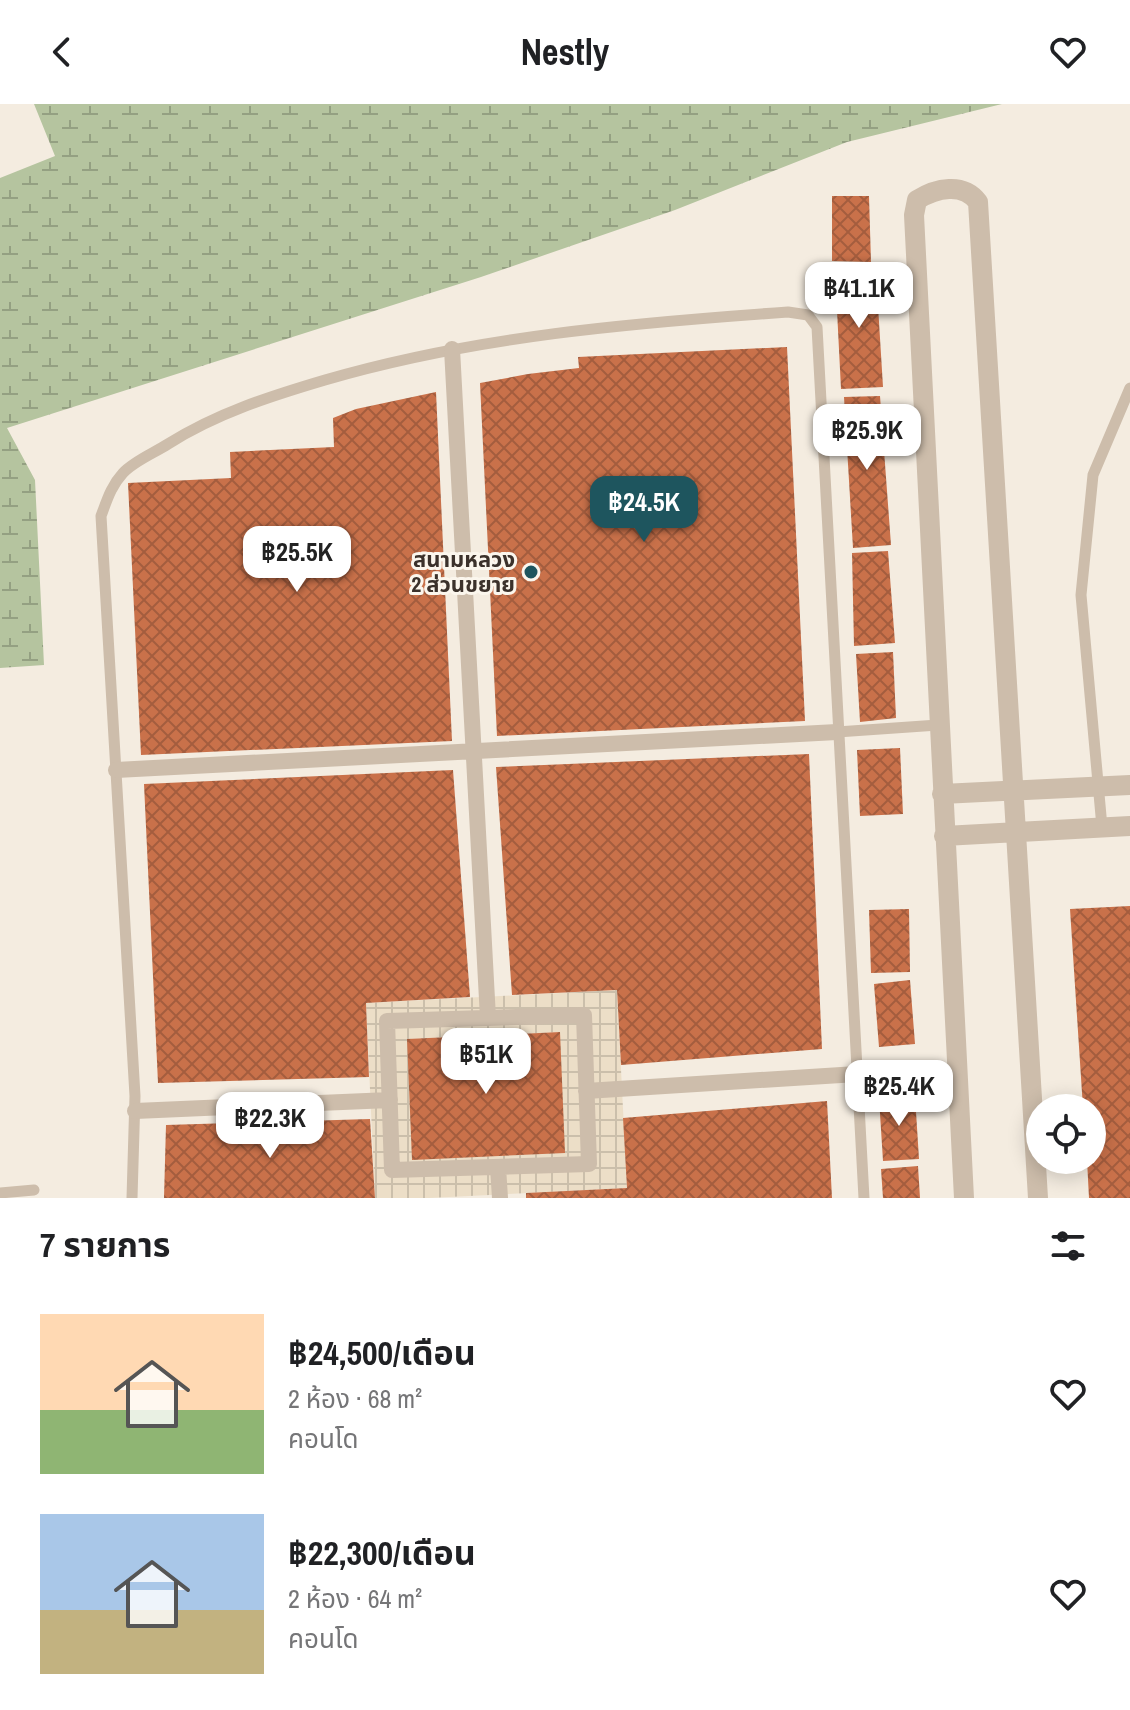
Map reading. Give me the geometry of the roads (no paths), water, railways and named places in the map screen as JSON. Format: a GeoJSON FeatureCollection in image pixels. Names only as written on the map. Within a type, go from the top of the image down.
{"type":"FeatureCollection","features":[{"type":"Feature","properties":{"kind":"street"},"geometry":{"type":"LineString","coordinates":[[964,1198],[914,215],[917,200],[930,191],[958,188],[971,192],[978,202],[1038,1198]]}},
{"type":"Feature","properties":{"kind":"street"},"geometry":{"type":"LineString","coordinates":[[452,349],[488,1018]]}},
{"type":"Feature","properties":{"kind":"street"},"geometry":{"type":"LineString","coordinates":[[116,770],[837,732]]}},
{"type":"Feature","properties":{"kind":"street"},"geometry":{"type":"LineString","coordinates":[[942,794],[1130,785]]}},
{"type":"Feature","properties":{"kind":"street"},"geometry":{"type":"LineString","coordinates":[[944,836],[1130,826]]}},
{"type":"Feature","properties":{"kind":"street"},"geometry":{"type":"LineString","coordinates":[[584,1015],[589,1164],[392,1170],[387,1021],[488,1018],[584,1015]]}},
{"type":"Feature","properties":{"kind":"street"},"geometry":{"type":"LineString","coordinates":[[586,1091],[857,1074]]}},
{"type":"Feature","properties":{"kind":"street"},"geometry":{"type":"LineString","coordinates":[[135,1111],[390,1100]]}},
{"type":"Feature","properties":{"kind":"street"},"geometry":{"type":"LineString","coordinates":[[498,1167],[500,1198]]}},
{"type":"Feature","properties":{"kind":"lane"},"geometry":{"type":"LineString","coordinates":[[132,1198],[135,1111],[101,516],[110,491],[124,471],[196,426],[268,396],[373,366],[452,349],[570,331],[668,320],[788,312],[808,315],[817,327],[864,1198]]}},
{"type":"Feature","properties":{"kind":"lane"},"geometry":{"type":"LineString","coordinates":[[1102,827],[1081,595],[1093,475],[1130,388]]}},
{"type":"Feature","properties":{"kind":"lane"},"geometry":{"type":"LineString","coordinates":[[837,732],[938,725]]}},
{"type":"Feature","properties":{"kind":"lane"},"geometry":{"type":"LineString","coordinates":[[0,1193],[34,1190]]}},
{"type":"Feature","properties":{"kind":"place","name":"สนามหลวง 2 ส่วนขยาย"},"geometry":{"type":"Point","coordinates":[531,572]}}]}
